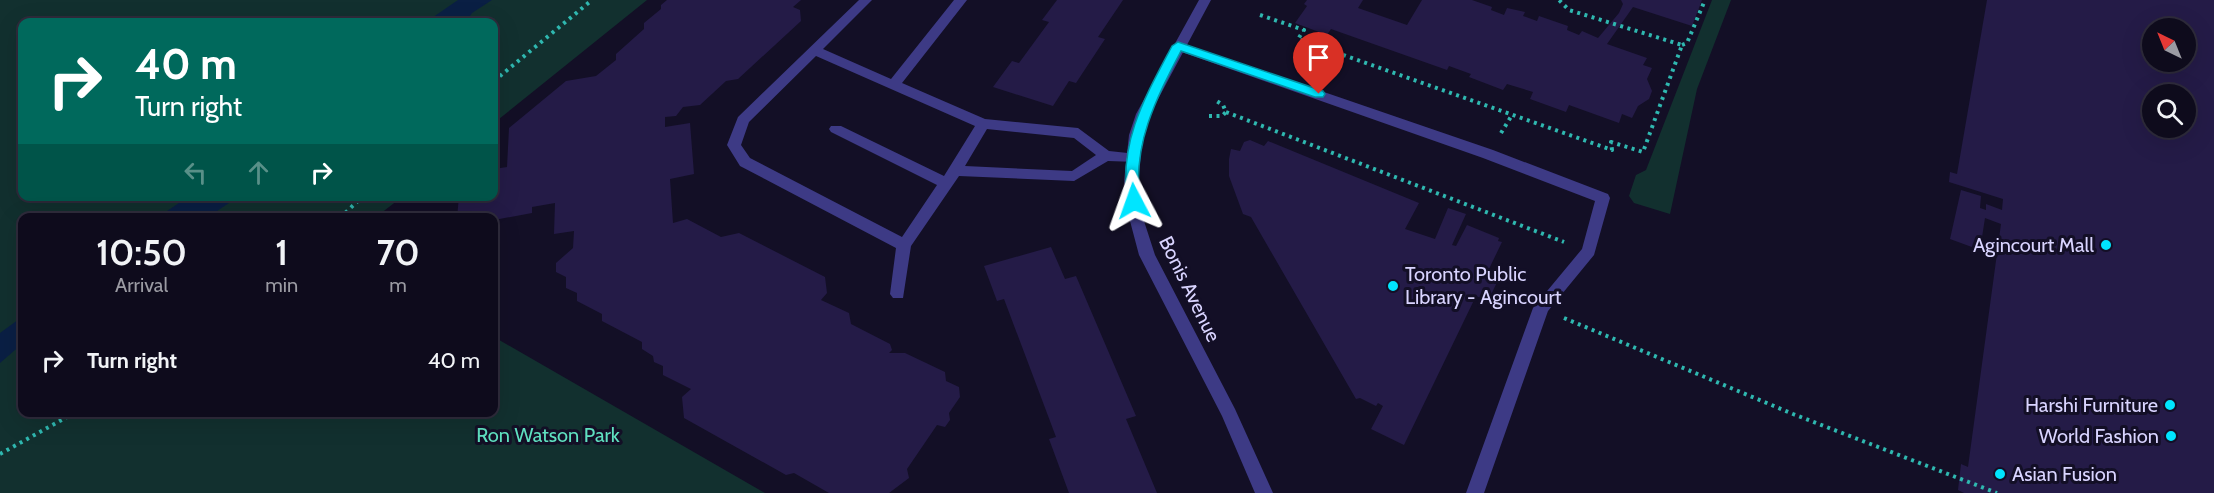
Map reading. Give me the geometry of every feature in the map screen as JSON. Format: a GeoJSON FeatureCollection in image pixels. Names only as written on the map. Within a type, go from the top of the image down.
{"type":"FeatureCollection","features":[{"type":"Feature","properties":{"kind":"street"},"geometry":{"type":"LineString","coordinates":[[867,0],[743,120],[734,145],[745,162],[904,245]]}},
{"type":"Feature","properties":{"kind":"street"},"geometry":{"type":"LineString","coordinates":[[893,86],[961,0]]}},
{"type":"Feature","properties":{"kind":"street","name":"Bonis Avenue"},"geometry":{"type":"LineString","coordinates":[[1205,0],[1143,114],[1132,158],[1131,181],[1137,221],[1147,255],[1229,414],[1264,493]]}},
{"type":"Feature","properties":{"kind":"street"},"geometry":{"type":"LineString","coordinates":[[1178,46],[1488,154],[1603,198],[1589,251],[1541,308],[1475,493]]}},
{"type":"Feature","properties":{"kind":"street"},"geometry":{"type":"LineString","coordinates":[[816,51],[983,124],[1078,133],[1106,156],[1132,158]]}},
{"type":"Feature","properties":{"kind":"street"},"geometry":{"type":"LineString","coordinates":[[898,294],[904,245],[956,171],[983,124]]}},
{"type":"Feature","properties":{"kind":"street"},"geometry":{"type":"LineString","coordinates":[[836,129],[947,184]]}},
{"type":"Feature","properties":{"kind":"street"},"geometry":{"type":"LineString","coordinates":[[956,171],[1074,176],[1106,156]]}},
{"type":"Feature","properties":{"kind":"path"},"geometry":{"type":"LineString","coordinates":[[498,78],[592,0]]}},
{"type":"Feature","properties":{"kind":"path"},"geometry":{"type":"LineString","coordinates":[[1559,0],[1569,10],[1682,45],[1687,43],[1705,0]]}},
{"type":"Feature","properties":{"kind":"path"},"geometry":{"type":"LineString","coordinates":[[1260,15],[1304,30],[1298,39],[1612,150],[1611,142],[1643,152],[1682,45]]}},
{"type":"Feature","properties":{"kind":"path"},"geometry":{"type":"LineString","coordinates":[[1215,100],[1223,105],[1226,112],[1589,251]]}},
{"type":"Feature","properties":{"kind":"path"},"geometry":{"type":"LineString","coordinates":[[1209,116],[1222,116],[1226,112]]}},
{"type":"Feature","properties":{"kind":"path"},"geometry":{"type":"LineString","coordinates":[[345,213],[358,201]]}},
{"type":"Feature","properties":{"kind":"path"},"geometry":{"type":"LineString","coordinates":[[1541,308],[1793,414],[1997,493]]}},
{"type":"Feature","properties":{"kind":"path"},"geometry":{"type":"LineString","coordinates":[[0,453],[67,417]]}},
{"type":"Feature","properties":{"kind":"green space","name":"Ron Watson Park"},"geometry":{"type":"Polygon","coordinates":[[[0,0],[647,0],[498,120],[498,18],[18,18],[18,201],[397,201],[381,213],[18,213],[18,417],[498,417],[498,339],[765,493],[0,493],[0,0]]]}},
{"type":"Feature","properties":{"kind":"green space"},"geometry":{"type":"Polygon","coordinates":[[[1712,0],[1731,0],[1697,89],[1670,214],[1634,203],[1629,196],[1636,175],[1646,170],[1712,0]]]}},
{"type":"Feature","properties":{"kind":"water"},"geometry":{"type":"Polygon","coordinates":[[[458,0],[492,0],[472,13],[469,18],[432,18],[458,0]]]}},
{"type":"Feature","properties":{"kind":"water"},"geometry":{"type":"Polygon","coordinates":[[[182,201],[232,201],[214,213],[164,213],[182,201]]]}},
{"type":"Feature","properties":{"kind":"water"},"geometry":{"type":"Polygon","coordinates":[[[18,320],[18,347],[0,363],[0,333],[18,320]]]}},
{"type":"Feature","properties":{"kind":"building"},"geometry":{"type":"Polygon","coordinates":[[[667,0],[801,0],[793,7],[800,10],[801,21],[738,79],[726,81],[700,105],[683,107],[676,116],[665,117],[665,127],[690,123],[694,174],[670,179],[673,223],[687,219],[721,237],[739,233],[825,277],[827,293],[821,300],[849,313],[851,324],[890,344],[892,350],[889,353],[905,353],[945,372],[946,381],[959,387],[960,397],[949,413],[950,420],[945,427],[937,425],[907,469],[909,478],[889,493],[829,493],[794,473],[786,475],[684,418],[682,397],[691,389],[663,375],[663,366],[654,362],[653,356],[642,349],[642,342],[602,321],[602,314],[577,301],[577,293],[566,288],[566,277],[556,272],[556,263],[573,248],[574,231],[554,234],[555,203],[532,207],[532,213],[498,219],[498,213],[457,213],[459,201],[498,201],[498,168],[507,167],[509,128],[566,81],[596,76],[616,60],[616,54],[644,29],[644,23],[661,9],[661,5],[667,0]]]}},
{"type":"Feature","properties":{"kind":"building"},"geometry":{"type":"Polygon","coordinates":[[[1057,0],[1123,0],[1098,37],[1105,39],[1076,83],[1069,81],[1053,106],[993,87],[1012,61],[1019,63],[1049,22],[1042,20],[1057,0]]]}},
{"type":"Feature","properties":{"kind":"building"},"geometry":{"type":"Polygon","coordinates":[[[1307,0],[1363,0],[1358,8],[1407,25],[1422,0],[1472,0],[1492,7],[1491,10],[1504,15],[1507,8],[1525,12],[1523,16],[1537,21],[1539,16],[1568,26],[1567,30],[1579,35],[1582,31],[1598,38],[1619,13],[1623,4],[1621,0],[1702,0],[1692,26],[1633,7],[1607,44],[1647,58],[1643,65],[1652,68],[1647,79],[1652,91],[1649,99],[1638,106],[1632,118],[1622,114],[1619,123],[1569,105],[1566,112],[1530,99],[1533,92],[1507,84],[1503,90],[1469,77],[1471,74],[1449,66],[1447,70],[1331,29],[1327,35],[1295,23],[1307,6],[1304,4],[1307,0]]]}},
{"type":"Feature","properties":{"kind":"building","name":"Agincourt Mall"},"geometry":{"type":"Polygon","coordinates":[[[1987,0],[2214,0],[2214,493],[1964,493],[1958,490],[1961,464],[1968,467],[2001,224],[1985,218],[1980,250],[1950,239],[1961,190],[1981,196],[1980,208],[1986,210],[1986,204],[2002,210],[2003,199],[1949,182],[1950,172],[1957,174],[1987,0]]]}},
{"type":"Feature","properties":{"kind":"building","name":"Toronto Public Library - Agincourt"},"geometry":{"type":"Polygon","coordinates":[[[1250,140],[1264,146],[1268,141],[1419,203],[1405,229],[1435,239],[1448,208],[1466,214],[1452,245],[1456,246],[1467,225],[1499,238],[1498,241],[1502,242],[1488,271],[1500,276],[1488,301],[1476,296],[1404,445],[1371,429],[1383,406],[1378,403],[1376,406],[1360,398],[1356,399],[1251,217],[1243,214],[1229,176],[1229,159],[1231,149],[1240,151],[1244,142],[1250,140]]]}},
{"type":"Feature","properties":{"kind":"building"},"geometry":{"type":"Polygon","coordinates":[[[1051,247],[1065,279],[1076,276],[1136,416],[1126,419],[1157,493],[1069,493],[1049,439],[1056,437],[1004,299],[997,301],[984,266],[1051,247]]]}},
{"type":"Feature","properties":{"kind":"place","name":"Agincourt Mall"},"geometry":{"type":"Point","coordinates":[2106,245]}},
{"type":"Feature","properties":{"kind":"place","name":"Toronto Public Library - Agincourt"},"geometry":{"type":"Point","coordinates":[1393,286]}},
{"type":"Feature","properties":{"kind":"place","name":"Harshi Furniture"},"geometry":{"type":"Point","coordinates":[2170,405]}},
{"type":"Feature","properties":{"kind":"place","name":"World Fashion"},"geometry":{"type":"Point","coordinates":[2171,436]}},
{"type":"Feature","properties":{"kind":"place","name":"Asian Fusion"},"geometry":{"type":"Point","coordinates":[2000,474]}},
{"type":"Feature","properties":{"kind":"route"},"geometry":{"type":"LineString","coordinates":[[1134,201],[1131,181],[1136,135],[1152,94],[1164,76],[1178,46],[1319,94]]}}]}
